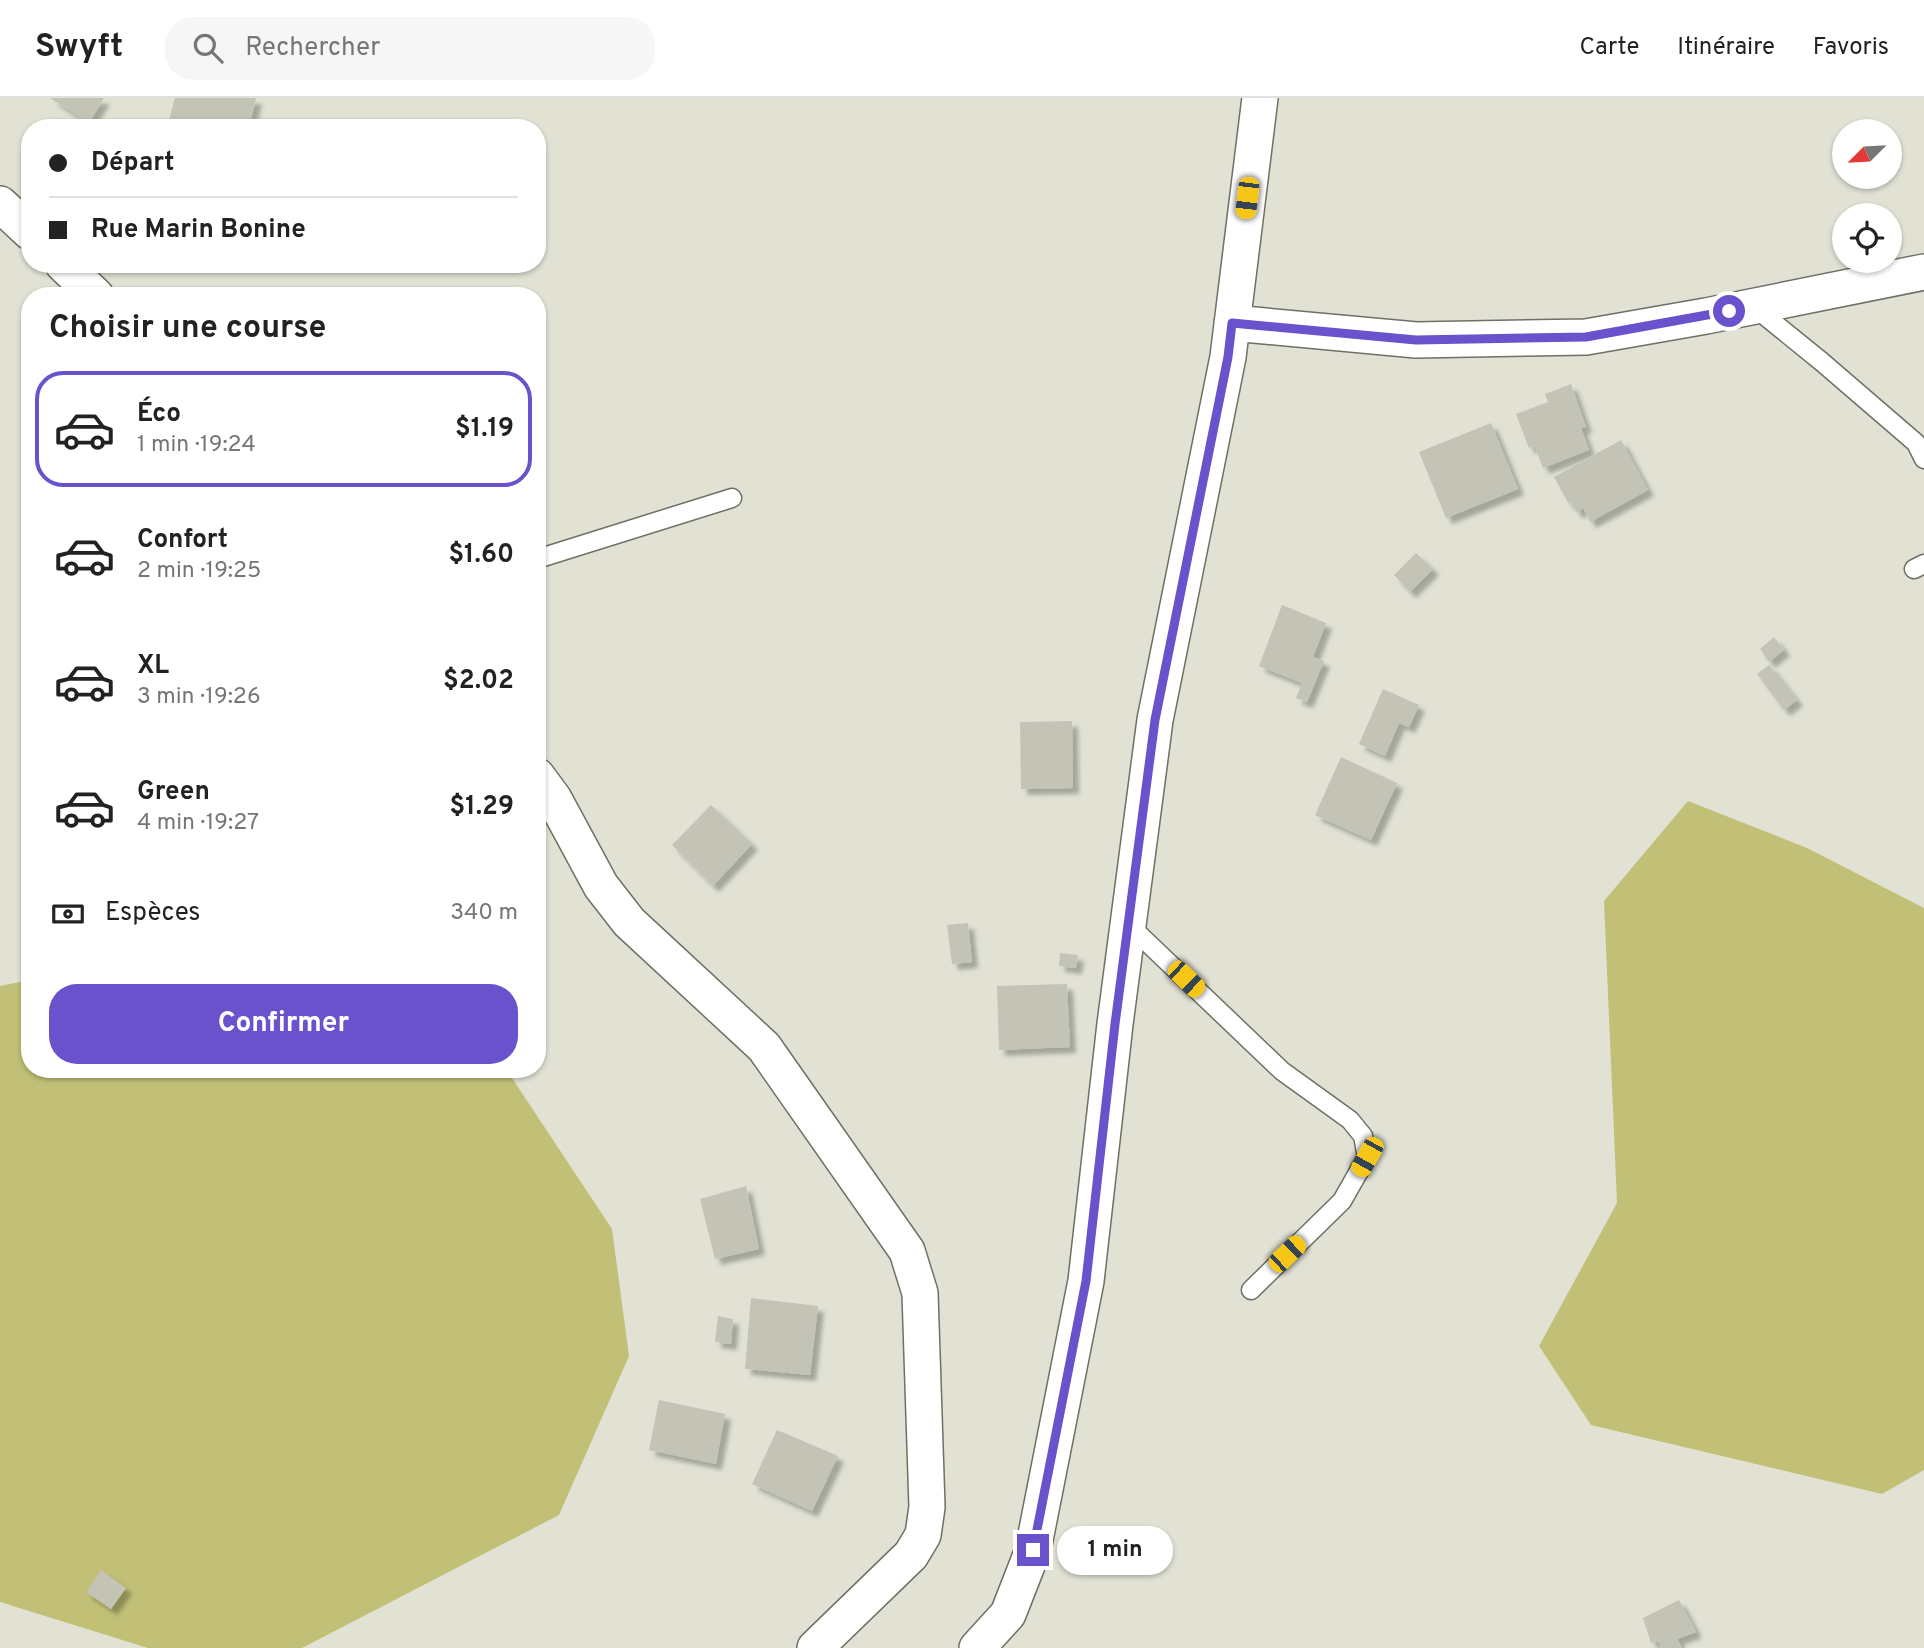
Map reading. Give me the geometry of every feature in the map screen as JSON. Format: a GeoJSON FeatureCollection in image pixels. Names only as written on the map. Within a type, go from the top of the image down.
{"type":"FeatureCollection","features":[{"type":"Feature","properties":{"kind":"street"},"geometry":{"type":"LineString","coordinates":[[977,1648],[1008,1614],[1033,1550],[1086,1281],[1115,1024],[1155,720],[1228,357],[1260,98]]}},
{"type":"Feature","properties":{"kind":"street"},"geometry":{"type":"LineString","coordinates":[[0,204],[21,224]]}},
{"type":"Feature","properties":{"kind":"street"},"geometry":{"type":"LineString","coordinates":[[1232,323],[1416,340],[1586,337],[1924,272]]}},
{"type":"Feature","properties":{"kind":"street"},"geometry":{"type":"LineString","coordinates":[[72,273],[87,287]]}},
{"type":"Feature","properties":{"kind":"street"},"geometry":{"type":"LineString","coordinates":[[546,787],[601,886],[629,922],[764,1047],[907,1251],[920,1293],[927,1507],[923,1535],[911,1555],[815,1648]]}},
{"type":"Feature","properties":{"kind":"lane"},"geometry":{"type":"LineString","coordinates":[[1753,306],[1916,443],[1924,458]]}},
{"type":"Feature","properties":{"kind":"lane"},"geometry":{"type":"LineString","coordinates":[[546,556],[732,498]]}},
{"type":"Feature","properties":{"kind":"lane"},"geometry":{"type":"LineString","coordinates":[[1128,924],[1282,1071],[1350,1120],[1363,1136],[1367,1157],[1342,1201],[1251,1290]]}},
{"type":"Feature","properties":{"kind":"shaded area"},"geometry":{"type":"Polygon","coordinates":[[[1688,801],[1807,848],[1924,908],[1924,1470],[1882,1494],[1591,1425],[1539,1346],[1617,1203],[1604,901],[1688,801]]]}},
{"type":"Feature","properties":{"kind":"shaded area"},"geometry":{"type":"Polygon","coordinates":[[[21,982],[21,1078],[512,1078],[612,1229],[629,1356],[559,1515],[302,1648],[148,1648],[0,1602],[0,986],[21,982]]]}},
{"type":"Feature","properties":{"kind":"building"},"geometry":{"type":"Polygon","coordinates":[[[50,98],[104,98],[91,119],[83,119],[50,98]]]}},
{"type":"Feature","properties":{"kind":"building"},"geometry":{"type":"Polygon","coordinates":[[[175,98],[256,98],[251,119],[169,119],[175,98]]]}},
{"type":"Feature","properties":{"kind":"building"},"geometry":{"type":"Polygon","coordinates":[[[1571,384],[1586,427],[1581,428],[1589,450],[1543,468],[1534,445],[1529,448],[1516,414],[1548,402],[1545,394],[1571,384]]]}},
{"type":"Feature","properties":{"kind":"building"},"geometry":{"type":"Polygon","coordinates":[[[1491,423],[1518,489],[1446,518],[1419,452],[1491,423]]]}},
{"type":"Feature","properties":{"kind":"building"},"geometry":{"type":"Polygon","coordinates":[[[1621,440],[1648,490],[1590,522],[1583,508],[1577,513],[1571,503],[1569,504],[1554,477],[1621,440]]]}},
{"type":"Feature","properties":{"kind":"building"},"geometry":{"type":"Polygon","coordinates":[[[1416,553],[1433,569],[1410,592],[1394,575],[1416,553]]]}},
{"type":"Feature","properties":{"kind":"building"},"geometry":{"type":"Polygon","coordinates":[[[1282,605],[1326,623],[1313,657],[1324,661],[1307,702],[1296,698],[1302,683],[1259,666],[1282,605]]]}},
{"type":"Feature","properties":{"kind":"building"},"geometry":{"type":"Polygon","coordinates":[[[1774,637],[1784,650],[1769,662],[1760,649],[1774,637]]]}},
{"type":"Feature","properties":{"kind":"building"},"geometry":{"type":"Polygon","coordinates":[[[1769,665],[1797,700],[1784,710],[1757,674],[1769,665]]]}},
{"type":"Feature","properties":{"kind":"building"},"geometry":{"type":"Polygon","coordinates":[[[1383,689],[1419,705],[1409,727],[1399,723],[1385,756],[1359,744],[1383,689]]]}},
{"type":"Feature","properties":{"kind":"building"},"geometry":{"type":"Polygon","coordinates":[[[1072,721],[1073,788],[1021,789],[1020,722],[1072,721]]]}},
{"type":"Feature","properties":{"kind":"building"},"geometry":{"type":"Polygon","coordinates":[[[1341,757],[1397,783],[1371,840],[1315,815],[1341,757]]]}},
{"type":"Feature","properties":{"kind":"building"},"geometry":{"type":"Polygon","coordinates":[[[711,805],[752,844],[713,886],[672,845],[711,805]]]}},
{"type":"Feature","properties":{"kind":"building"},"geometry":{"type":"Polygon","coordinates":[[[968,923],[972,962],[952,964],[947,925],[968,923]]]}},
{"type":"Feature","properties":{"kind":"building"},"geometry":{"type":"Polygon","coordinates":[[[1060,953],[1078,955],[1076,968],[1059,966],[1060,953]]]}},
{"type":"Feature","properties":{"kind":"building"},"geometry":{"type":"Polygon","coordinates":[[[1067,984],[1070,1047],[999,1050],[997,986],[1067,984]]]}},
{"type":"Feature","properties":{"kind":"building"},"geometry":{"type":"Polygon","coordinates":[[[746,1186],[759,1249],[715,1259],[700,1199],[746,1186]]]}},
{"type":"Feature","properties":{"kind":"building"},"geometry":{"type":"Polygon","coordinates":[[[751,1298],[818,1306],[810,1375],[745,1369],[751,1298]]]}},
{"type":"Feature","properties":{"kind":"building"},"geometry":{"type":"Polygon","coordinates":[[[718,1316],[733,1319],[731,1344],[715,1342],[718,1316]]]}},
{"type":"Feature","properties":{"kind":"building"},"geometry":{"type":"Polygon","coordinates":[[[659,1400],[725,1414],[716,1464],[649,1450],[659,1400]]]}},
{"type":"Feature","properties":{"kind":"building"},"geometry":{"type":"Polygon","coordinates":[[[777,1430],[838,1456],[812,1511],[752,1484],[777,1430]]]}},
{"type":"Feature","properties":{"kind":"building"},"geometry":{"type":"Polygon","coordinates":[[[101,1570],[126,1588],[111,1609],[86,1592],[101,1570]]]}},
{"type":"Feature","properties":{"kind":"building"},"geometry":{"type":"Polygon","coordinates":[[[1679,1600],[1696,1632],[1677,1639],[1682,1648],[1662,1648],[1658,1641],[1651,1643],[1643,1618],[1679,1600]]]}},
{"type":"Feature","properties":{"kind":"route"},"geometry":{"type":"LineString","coordinates":[[1033,1550],[1086,1281],[1115,1024],[1155,720],[1228,357],[1232,323],[1416,340],[1586,337],[1729,311]]}}]}
